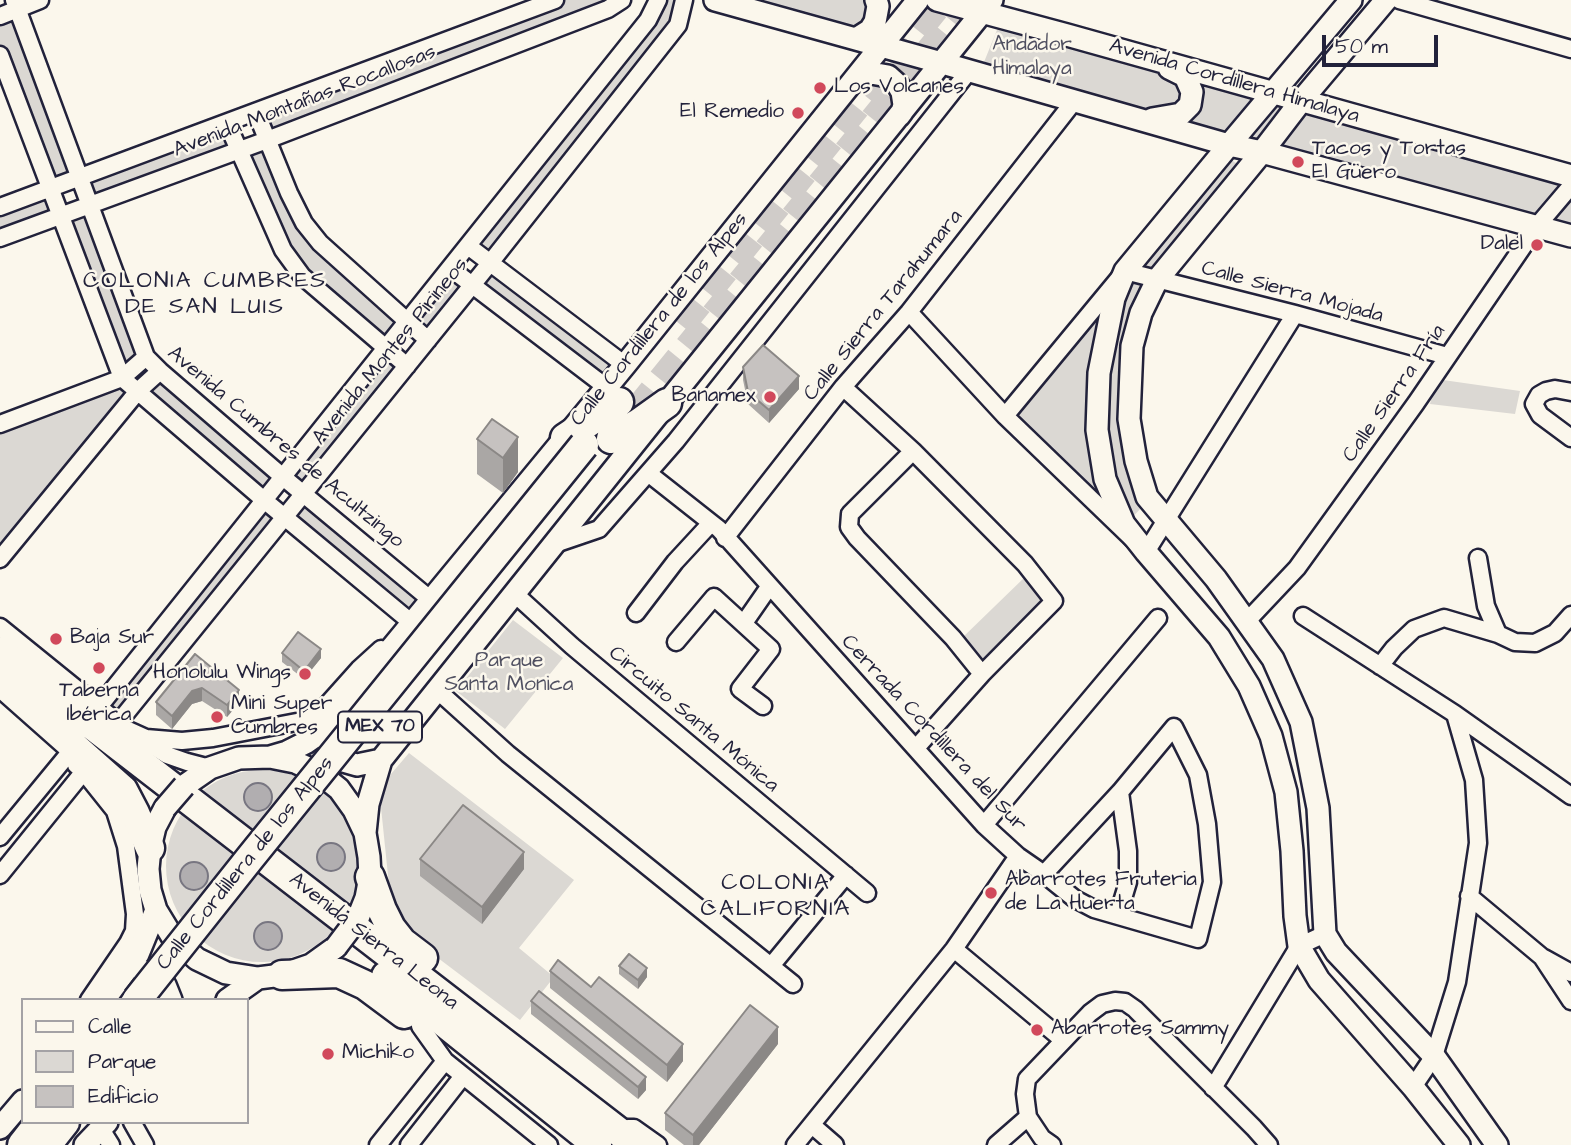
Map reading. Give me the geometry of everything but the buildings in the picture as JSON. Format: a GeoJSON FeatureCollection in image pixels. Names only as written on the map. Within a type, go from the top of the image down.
{"type":"FeatureCollection","features":[{"type":"Feature","properties":{"kind":"highway","name":"Calle Cordillera de los Alpes"},"geometry":{"type":"LineString","coordinates":[[164,998],[590,444],[620,401]]}},
{"type":"Feature","properties":{"kind":"highway"},"geometry":{"type":"LineString","coordinates":[[590,444],[639,423],[667,402]]}},
{"type":"Feature","properties":{"kind":"highway","name":"Calle Cordillera de los Alpes"},"geometry":{"type":"LineString","coordinates":[[139,998],[590,444]]}},
{"type":"Feature","properties":{"kind":"highway","name":"Avenida Sierra Leona"},"geometry":{"type":"LineString","coordinates":[[0,651],[58,699],[575,1098],[616,1140]]}},
{"type":"Feature","properties":{"kind":"highway","name":"Avenida Sierra Leona"},"geometry":{"type":"LineString","coordinates":[[0,665],[616,1140]]}},
{"type":"Feature","properties":{"kind":"highway"},"geometry":{"type":"LineString","coordinates":[[5,699],[50,724],[79,759],[123,790],[150,848]]}},
{"type":"Feature","properties":{"kind":"highway"},"geometry":{"type":"LineString","coordinates":[[5,699],[50,724]]}},
{"type":"Feature","properties":{"kind":"highway"},"geometry":{"type":"LineString","coordinates":[[370,877],[382,910],[402,942],[558,1064],[575,1098]]}},
{"type":"Feature","properties":{"kind":"highway"},"geometry":{"type":"LineString","coordinates":[[270,977],[339,973],[365,985],[572,1145]]}},
{"type":"Feature","properties":{"kind":"highway"},"geometry":{"type":"LineString","coordinates":[[22,1145],[38,1124]]}},
{"type":"Feature","properties":{"kind":"highway"},"geometry":{"type":"LineString","coordinates":[[47,1145],[63,1124]]}},
{"type":"Feature","properties":{"kind":"main road"},"geometry":{"type":"LineString","coordinates":[[715,0],[942,62],[963,78],[1075,100],[1229,145],[1571,236]]}},
{"type":"Feature","properties":{"kind":"main road"},"geometry":{"type":"LineString","coordinates":[[856,39],[870,30],[875,22],[876,0]]}},
{"type":"Feature","properties":{"kind":"main road","name":"Calle Cordillera de los Alpes"},"geometry":{"type":"LineString","coordinates":[[620,401],[625,365],[918,0]]}},
{"type":"Feature","properties":{"kind":"main road","name":"Avenida Cordillera Himalaya"},"geometry":{"type":"LineString","coordinates":[[937,0],[987,7],[1147,57],[1571,176]]}},
{"type":"Feature","properties":{"kind":"main road"},"geometry":{"type":"LineString","coordinates":[[1351,0],[1125,271],[1114,299],[1099,373],[1097,430],[1105,479],[1124,524],[1219,637],[1248,685],[1271,736],[1286,792],[1299,946],[1319,980],[1413,1087],[1459,1145]]}},
{"type":"Feature","properties":{"kind":"main road"},"geometry":{"type":"LineString","coordinates":[[1386,0],[1301,100],[1157,280],[1141,313],[1132,346],[1129,419],[1136,461],[1147,497],[1216,579],[1247,621],[1273,659],[1301,722],[1318,808],[1325,934],[1336,952],[1434,1056],[1497,1145]]}},
{"type":"Feature","properties":{"kind":"main road"},"geometry":{"type":"LineString","coordinates":[[231,998],[270,977],[311,965],[336,947],[358,918],[366,898],[370,877],[365,833],[368,804],[381,761],[987,7]]}},
{"type":"Feature","properties":{"kind":"main road"},"geometry":{"type":"LineString","coordinates":[[1146,120],[1181,114],[1190,105],[1192,92],[1185,76],[1147,57]]}},
{"type":"Feature","properties":{"kind":"main road"},"geometry":{"type":"LineString","coordinates":[[848,87],[862,76],[871,73],[888,76],[898,85],[904,99],[898,118]]}},
{"type":"Feature","properties":{"kind":"main road","name":"Calle Cordillera de los Alpes"},"geometry":{"type":"LineString","coordinates":[[270,757],[307,743],[324,730],[431,600],[590,444]]}},
{"type":"Feature","properties":{"kind":"main road"},"geometry":{"type":"LineString","coordinates":[[324,730],[330,746],[343,761],[357,765],[381,761]]}},
{"type":"Feature","properties":{"kind":"main road"},"geometry":{"type":"LineString","coordinates":[[270,977],[226,973],[197,959],[173,938],[156,910],[148,869],[155,827],[165,808],[184,786],[210,768],[239,758],[270,757],[295,762],[319,774],[339,789],[354,810],[365,833]]}},
{"type":"Feature","properties":{"kind":"main road"},"geometry":{"type":"LineString","coordinates":[[106,998],[138,954],[156,910]]}},
{"type":"Feature","properties":{"kind":"main road"},"geometry":{"type":"LineString","coordinates":[[126,971],[142,971],[154,976],[165,985],[170,998]]}},
{"type":"Feature","properties":{"kind":"main road"},"geometry":{"type":"LineString","coordinates":[[0,1128],[21,1103]]}},
{"type":"Feature","properties":{"kind":"main road"},"geometry":{"type":"LineString","coordinates":[[71,1145],[102,1130]]}},
{"type":"Feature","properties":{"kind":"main road"},"geometry":{"type":"LineString","coordinates":[[85,1145],[102,1130]]}},
{"type":"Feature","properties":{"kind":"street"},"geometry":{"type":"LineString","coordinates":[[0,16],[15,5],[40,0]]}},
{"type":"Feature","properties":{"kind":"street","name":"Avenida Montañas Rocallosas"},"geometry":{"type":"LineString","coordinates":[[0,207],[555,0]]}},
{"type":"Feature","properties":{"kind":"street","name":"Avenida Montañas Rocallosas"},"geometry":{"type":"LineString","coordinates":[[0,238],[267,140],[608,9],[621,0]]}},
{"type":"Feature","properties":{"kind":"street","name":"Avenida Montes Pirineos"},"geometry":{"type":"LineString","coordinates":[[98,708],[648,20],[658,0]]}},
{"type":"Feature","properties":{"kind":"street","name":"Avenida Montes Pirineos"},"geometry":{"type":"LineString","coordinates":[[122,727],[285,517],[678,25],[684,0]]}},
{"type":"Feature","properties":{"kind":"street"},"geometry":{"type":"LineString","coordinates":[[1399,0],[1571,49]]}},
{"type":"Feature","properties":{"kind":"street","name":"Avenida Cumbres de Acultzingo"},"geometry":{"type":"LineString","coordinates":[[15,5],[146,357],[283,477],[431,600]]}},
{"type":"Feature","properties":{"kind":"street"},"geometry":{"type":"LineString","coordinates":[[0,55],[122,378],[285,517],[405,631]]}},
{"type":"Feature","properties":{"kind":"street"},"geometry":{"type":"LineString","coordinates":[[555,544],[599,529],[676,441],[963,78]]}},
{"type":"Feature","properties":{"kind":"street","name":"Calle Sierra Tarahumara"},"geometry":{"type":"LineString","coordinates":[[725,538],[843,387],[909,312],[1075,100]]}},
{"type":"Feature","properties":{"kind":"street"},"geometry":{"type":"LineString","coordinates":[[256,112],[304,223],[320,243],[428,340]]}},
{"type":"Feature","properties":{"kind":"street"},"geometry":{"type":"LineString","coordinates":[[228,123],[283,250],[302,276],[407,366]]}},
{"type":"Feature","properties":{"kind":"street","name":"Calle Sierra Fría"},"geometry":{"type":"LineString","coordinates":[[1247,621],[1297,568],[1416,403],[1537,226],[1571,186]]}},
{"type":"Feature","properties":{"kind":"street"},"geometry":{"type":"LineString","coordinates":[[468,246],[625,365]]}},
{"type":"Feature","properties":{"kind":"street"},"geometry":{"type":"LineString","coordinates":[[450,268],[620,401]]}},
{"type":"Feature","properties":{"kind":"street"},"geometry":{"type":"LineString","coordinates":[[1006,416],[1125,271]]}},
{"type":"Feature","properties":{"kind":"street","name":"Calle Sierra Mojada"},"geometry":{"type":"LineString","coordinates":[[1125,271],[1447,356]]}},
{"type":"Feature","properties":{"kind":"street"},"geometry":{"type":"LineString","coordinates":[[909,312],[1006,416],[1146,552],[1295,314]]}},
{"type":"Feature","properties":{"kind":"street"},"geometry":{"type":"LineString","coordinates":[[0,424],[122,378],[146,357]]}},
{"type":"Feature","properties":{"kind":"street"},"geometry":{"type":"LineString","coordinates":[[0,559],[138,391],[160,371]]}},
{"type":"Feature","properties":{"kind":"street"},"geometry":{"type":"LineString","coordinates":[[843,387],[912,451],[1024,564],[1054,601],[982,674],[916,748]]}},
{"type":"Feature","properties":{"kind":"street"},"geometry":{"type":"LineString","coordinates":[[1571,392],[1555,389],[1546,391],[1539,395],[1534,404],[1540,415],[1571,438]]}},
{"type":"Feature","properties":{"kind":"street"},"geometry":{"type":"LineString","coordinates":[[912,451],[850,514],[849,527],[953,638],[982,674]]}},
{"type":"Feature","properties":{"kind":"street","name":"Cerrada Cordillera del Sur"},"geometry":{"type":"LineString","coordinates":[[648,473],[711,523],[984,825],[1018,856],[954,949],[795,1145]]}},
{"type":"Feature","properties":{"kind":"street"},"geometry":{"type":"LineString","coordinates":[[636,613],[675,562],[711,523]]}},
{"type":"Feature","properties":{"kind":"street"},"geometry":{"type":"LineString","coordinates":[[1478,558],[1486,606],[1498,634]]}},
{"type":"Feature","properties":{"kind":"street"},"geometry":{"type":"LineString","coordinates":[[744,623],[769,587]]}},
{"type":"Feature","properties":{"kind":"street","name":"Circuito Santa Mónica"},"geometry":{"type":"LineString","coordinates":[[515,594],[572,646],[867,893]]}},
{"type":"Feature","properties":{"kind":"street"},"geometry":{"type":"LineString","coordinates":[[676,642],[714,597],[771,649],[740,689],[762,706]]}},
{"type":"Feature","properties":{"kind":"street"},"geometry":{"type":"LineString","coordinates":[[1380,666],[1414,629],[1444,618],[1498,634],[1515,642],[1535,643],[1555,633],[1571,615]]}},
{"type":"Feature","properties":{"kind":"street"},"geometry":{"type":"LineString","coordinates":[[1303,616],[1455,714],[1571,796]]}},
{"type":"Feature","properties":{"kind":"street"},"geometry":{"type":"LineString","coordinates":[[984,825],[1158,618]]}},
{"type":"Feature","properties":{"kind":"street"},"geometry":{"type":"LineString","coordinates":[[0,626],[122,727],[167,755],[210,768]]}},
{"type":"Feature","properties":{"kind":"street","name":"Calle Cordillera de los Alpes"},"geometry":{"type":"LineString","coordinates":[[122,727],[146,737],[182,741],[213,738],[307,720],[325,707],[359,669],[405,631]]}},
{"type":"Feature","properties":{"kind":"street"},"geometry":{"type":"LineString","coordinates":[[437,690],[508,754],[793,984]]}},
{"type":"Feature","properties":{"kind":"street"},"geometry":{"type":"LineString","coordinates":[[5,699],[79,759],[115,811],[126,846],[135,914],[134,931],[90,998]]}},
{"type":"Feature","properties":{"kind":"street"},"geometry":{"type":"LineString","coordinates":[[1413,1087],[1434,1056],[1457,982],[1478,843],[1474,780],[1455,714]]}},
{"type":"Feature","properties":{"kind":"street"},"geometry":{"type":"LineString","coordinates":[[1018,856],[1075,900],[1094,909],[1198,939],[1212,882],[1207,824],[1198,775],[1174,727],[1044,874]]}},
{"type":"Feature","properties":{"kind":"street"},"geometry":{"type":"LineString","coordinates":[[0,837],[79,759]]}},
{"type":"Feature","properties":{"kind":"street"},"geometry":{"type":"LineString","coordinates":[[0,875],[79,759]]}},
{"type":"Feature","properties":{"kind":"street"},"geometry":{"type":"LineString","coordinates":[[1118,915],[1128,882],[1128,851],[1119,792]]}},
{"type":"Feature","properties":{"kind":"street"},"geometry":{"type":"LineString","coordinates":[[771,966],[846,875]]}},
{"type":"Feature","properties":{"kind":"street"},"geometry":{"type":"LineString","coordinates":[[1469,896],[1542,957],[1571,973]]}},
{"type":"Feature","properties":{"kind":"street"},"geometry":{"type":"LineString","coordinates":[[1213,1087],[1299,946],[1325,934]]}},
{"type":"Feature","properties":{"kind":"street"},"geometry":{"type":"LineString","coordinates":[[954,949],[1063,1040]]}},
{"type":"Feature","properties":{"kind":"street"},"geometry":{"type":"LineString","coordinates":[[1542,957],[1571,1001]]}},
{"type":"Feature","properties":{"kind":"street"},"geometry":{"type":"LineString","coordinates":[[1052,1145],[1042,1138],[1028,1117],[1024,1094],[1027,1079],[1090,1013],[1102,1004],[1115,1001],[1125,1002],[1135,1009],[1269,1145]]}},
{"type":"Feature","properties":{"kind":"street","name":"Avenida Sierra Leona"},"geometry":{"type":"LineString","coordinates":[[421,1026],[445,1061],[549,1145]]}},
{"type":"Feature","properties":{"kind":"street"},"geometry":{"type":"LineString","coordinates":[[378,1145],[445,1061]]}},
{"type":"Feature","properties":{"kind":"street"},"geometry":{"type":"LineString","coordinates":[[409,1145],[463,1076]]}},
{"type":"Feature","properties":{"kind":"street"},"geometry":{"type":"LineString","coordinates":[[996,1145],[1028,1117]]}},
{"type":"Feature","properties":{"kind":"street"},"geometry":{"type":"LineString","coordinates":[[133,1124],[145,1145]]}},
{"type":"Feature","properties":{"kind":"street"},"geometry":{"type":"LineString","coordinates":[[812,1125],[835,1145]]}},
{"type":"Feature","properties":{"kind":"street","name":"Avenida Sierra Leona"},"geometry":{"type":"LineString","coordinates":[[616,1140],[634,1128],[658,1145]]}},
{"type":"Feature","properties":{"kind":"green space"},"geometry":{"type":"Polygon","coordinates":[[[555,0],[621,0],[267,140],[304,223],[407,321],[450,268],[472,284],[490,263],[625,365],[606,387],[472,285],[428,340],[408,322],[386,348],[302,276],[239,150],[266,140],[256,112],[555,0]]]}},
{"type":"Feature","properties":{"kind":"green space"},"geometry":{"type":"Polygon","coordinates":[[[657,0],[684,0],[678,25],[490,263],[468,246],[657,0]]]}},
{"type":"Feature","properties":{"kind":"green space"},"geometry":{"type":"Polygon","coordinates":[[[732,0],[868,0],[866,19],[851,33],[732,0]]]}},
{"type":"Feature","properties":{"kind":"green space"},"geometry":{"type":"Polygon","coordinates":[[[18,9],[79,177],[227,123],[239,150],[90,205],[146,357],[122,378],[138,391],[0,559],[0,424],[121,378],[61,216],[89,205],[79,178],[50,188],[0,55],[0,16],[18,9]]]}},
{"type":"Feature","properties":{"kind":"green space","name":"Andador Himalaya"},"geometry":{"type":"Polygon","coordinates":[[[999,25],[1571,185],[1571,228],[982,67],[999,25]]]}},
{"type":"Feature","properties":{"kind":"green space"},"geometry":{"type":"Polygon","coordinates":[[[1228,158],[1244,168],[1133,319],[1144,505],[1123,527],[1010,415],[1228,158]]]}},
{"type":"Feature","properties":{"kind":"green space"},"geometry":{"type":"Polygon","coordinates":[[[50,188],[61,216],[0,238],[0,207],[50,188]]]}},
{"type":"Feature","properties":{"kind":"green space"},"geometry":{"type":"Polygon","coordinates":[[[386,348],[407,366],[304,493],[431,600],[412,623],[285,517],[118,723],[98,708],[264,500],[138,391],[160,371],[283,476],[386,348]],[[283,477],[265,500],[285,517],[304,494],[283,477]]]}},
{"type":"Feature","properties":{"kind":"green space"},"geometry":{"type":"Polygon","coordinates":[[[1436,379],[1520,391],[1515,414],[1430,404],[1436,379]]]}},
{"type":"Feature","properties":{"kind":"green space"},"geometry":{"type":"Polygon","coordinates":[[[1027,575],[1048,602],[984,664],[961,639],[1027,575]]]}},
{"type":"Feature","properties":{"kind":"green space","name":"Parque Santa Monica"},"geometry":{"type":"Polygon","coordinates":[[[513,620],[563,658],[505,729],[456,691],[513,620]]]}},
{"type":"Feature","properties":{"kind":"green space"},"geometry":{"type":"Polygon","coordinates":[[[409,753],[574,880],[519,948],[554,977],[520,1020],[393,924],[379,788],[409,753]]]}},
{"type":"Feature","properties":{"kind":"green space"},"geometry":{"type":"Polygon","coordinates":[[[262,770],[299,777],[330,798],[351,829],[358,866],[351,903],[330,934],[299,955],[262,962],[225,955],[194,934],[173,903],[166,866],[173,829],[194,798],[225,777],[262,770]]]}},
{"type":"Feature","properties":{"kind":"shaded area"},"geometry":{"type":"Polygon","coordinates":[[[258,783],[268,787],[272,797],[268,807],[258,811],[248,807],[244,797],[248,787],[258,783]]]}},
{"type":"Feature","properties":{"kind":"shaded area"},"geometry":{"type":"Polygon","coordinates":[[[331,843],[341,847],[345,857],[341,867],[331,871],[321,867],[317,857],[321,847],[331,843]]]}},
{"type":"Feature","properties":{"kind":"shaded area"},"geometry":{"type":"Polygon","coordinates":[[[194,862],[204,866],[208,876],[204,886],[194,890],[184,886],[180,876],[184,866],[194,862]]]}},
{"type":"Feature","properties":{"kind":"shaded area"},"geometry":{"type":"Polygon","coordinates":[[[268,922],[278,926],[282,936],[278,946],[268,950],[258,946],[254,936],[258,926],[268,922]]]}},
{"type":"Feature","properties":{"kind":"tunnel"},"geometry":{"type":"LineString","coordinates":[[681,325],[942,0]]}},
{"type":"Feature","properties":{"kind":"tunnel"},"geometry":{"type":"LineString","coordinates":[[635,413],[971,0]]}},
{"type":"Feature","properties":{"kind":"place","name":"Los Volcanes"},"geometry":{"type":"Point","coordinates":[820,88]}},
{"type":"Feature","properties":{"kind":"place","name":"El Remedio"},"geometry":{"type":"Point","coordinates":[798,113]}},
{"type":"Feature","properties":{"kind":"place","name":"Tacos y Tortas El Güero"},"geometry":{"type":"Point","coordinates":[1298,162]}},
{"type":"Feature","properties":{"kind":"place","name":"Dalel"},"geometry":{"type":"Point","coordinates":[1537,245]}},
{"type":"Feature","properties":{"kind":"place","name":"Banamex"},"geometry":{"type":"Point","coordinates":[770,397]}},
{"type":"Feature","properties":{"kind":"place","name":"Baja Sur"},"geometry":{"type":"Point","coordinates":[56,639]}},
{"type":"Feature","properties":{"kind":"place","name":"Taberna Ibérica"},"geometry":{"type":"Point","coordinates":[99,668]}},
{"type":"Feature","properties":{"kind":"place","name":"Honolulu Wings"},"geometry":{"type":"Point","coordinates":[305,674]}},
{"type":"Feature","properties":{"kind":"place","name":"Mini Super Cumbres"},"geometry":{"type":"Point","coordinates":[217,717]}},
{"type":"Feature","properties":{"kind":"place","name":"Abarrotes Fruteria de La Huerta"},"geometry":{"type":"Point","coordinates":[991,893]}},
{"type":"Feature","properties":{"kind":"place","name":"Abarrotes Sammy"},"geometry":{"type":"Point","coordinates":[1037,1030]}},
{"type":"Feature","properties":{"kind":"place","name":"Michiko"},"geometry":{"type":"Point","coordinates":[328,1054]}},
{"type":"Feature","properties":{"kind":"district","name":"COLONIA CUMBRES DE SAN LUIS"},"geometry":{"type":"Point","coordinates":[205,295]}},
{"type":"Feature","properties":{"kind":"district","name":"COLONIA CALIFORNIA"},"geometry":{"type":"Point","coordinates":[776,897]}}]}
